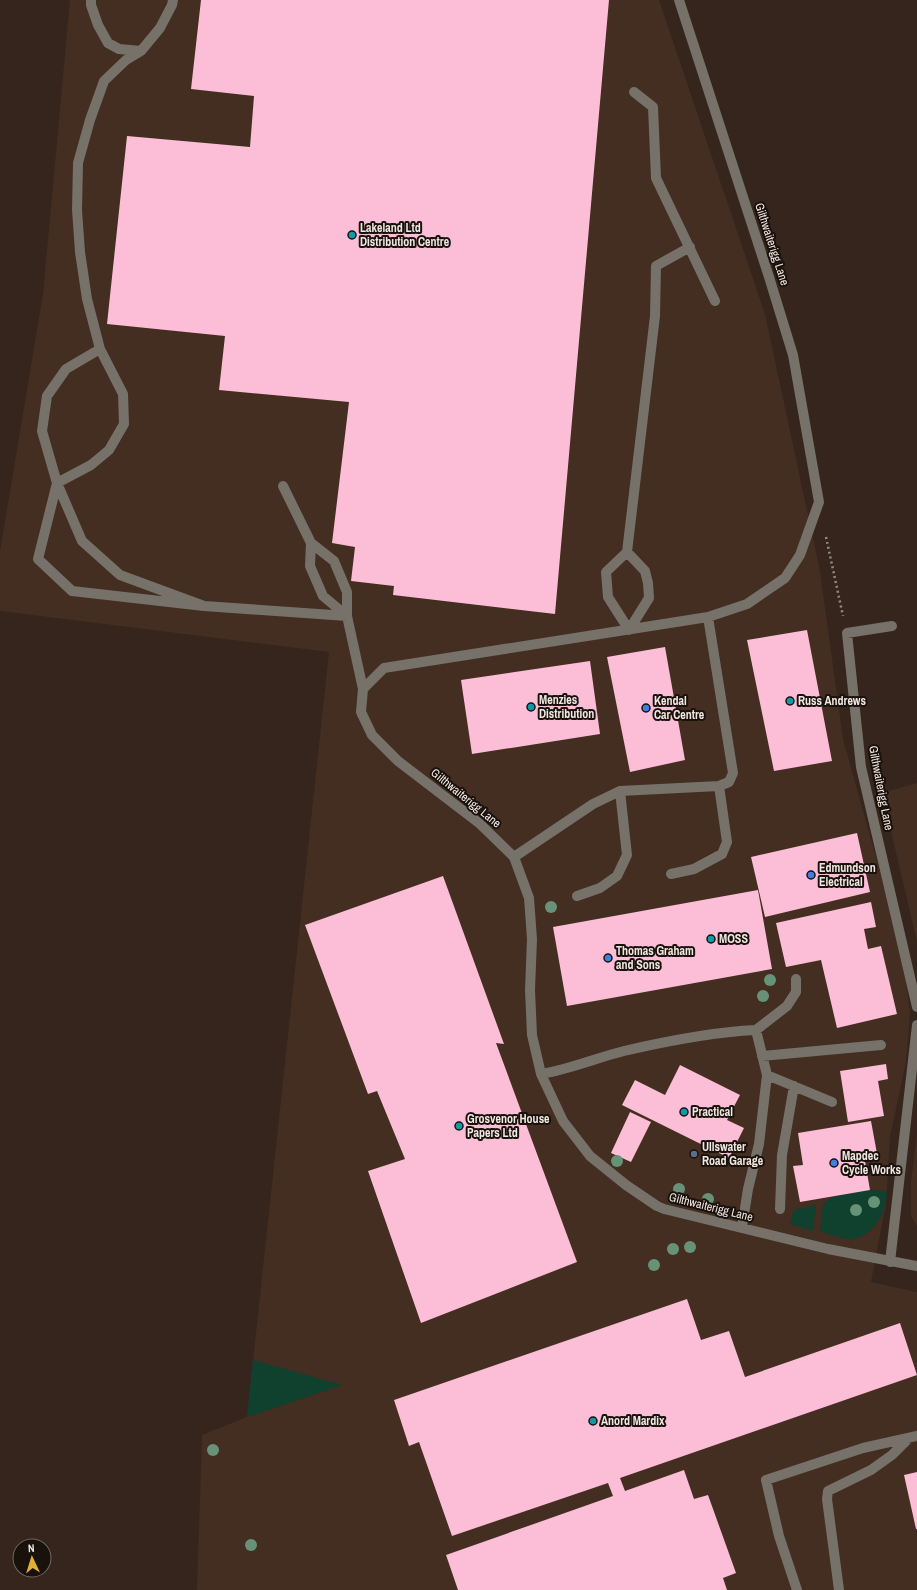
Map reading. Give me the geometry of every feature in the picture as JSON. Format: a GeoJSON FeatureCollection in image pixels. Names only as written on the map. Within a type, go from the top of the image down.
{"type":"FeatureCollection","features":[{"type":"Feature","properties":{"kind":"street"},"geometry":{"type":"LineString","coordinates":[[92,0],[91,5],[98,25],[108,43],[119,49],[141,51]]}},
{"type":"Feature","properties":{"kind":"street"},"geometry":{"type":"LineString","coordinates":[[173,0],[160,28],[141,51],[126,60],[104,81],[90,120],[78,163],[77,210],[80,252],[87,299],[100,349],[123,394],[124,424],[109,450],[91,465],[57,483],[38,559],[72,591],[204,606],[346,616]]}},
{"type":"Feature","properties":{"kind":"street","name":"Gilthwaiterigg Lane"},"geometry":{"type":"LineString","coordinates":[[679,0],[793,355],[819,502],[800,555],[785,578],[747,604],[708,617],[384,668],[363,689],[361,712],[372,735],[398,761],[480,823],[514,857],[529,898],[532,939],[532,1034],[542,1074],[563,1121],[590,1156],[626,1185],[657,1206],[664,1209],[820,1247],[890,1262],[917,1266]]}},
{"type":"Feature","properties":{"kind":"street"},"geometry":{"type":"LineString","coordinates":[[634,92],[653,106],[656,178],[715,301]]}},
{"type":"Feature","properties":{"kind":"street"},"geometry":{"type":"LineString","coordinates":[[627,552],[645,571],[648,582],[649,598],[629,630],[608,597],[606,572],[627,552],[654,316],[656,266],[690,247]]}},
{"type":"Feature","properties":{"kind":"street"},"geometry":{"type":"LineString","coordinates":[[100,349],[66,370],[47,396],[42,430],[57,483],[82,541],[120,575],[204,606]]}},
{"type":"Feature","properties":{"kind":"street"},"geometry":{"type":"LineString","coordinates":[[283,486],[311,543],[334,561],[347,592],[346,616],[363,689]]}},
{"type":"Feature","properties":{"kind":"street"},"geometry":{"type":"LineString","coordinates":[[311,543],[310,566],[323,596],[346,616]]}},
{"type":"Feature","properties":{"kind":"street"},"geometry":{"type":"LineString","coordinates":[[514,857],[593,804],[620,791],[719,786],[729,782],[733,773],[708,617]]}},
{"type":"Feature","properties":{"kind":"street"},"geometry":{"type":"LineString","coordinates":[[847,633],[892,626]]}},
{"type":"Feature","properties":{"kind":"street","name":"Gilthwaiterigg Lane"},"geometry":{"type":"LineString","coordinates":[[847,633],[861,767],[917,1007]]}},
{"type":"Feature","properties":{"kind":"street"},"geometry":{"type":"LineString","coordinates":[[670,874],[694,869],[722,854],[727,842],[719,786]]}},
{"type":"Feature","properties":{"kind":"street"},"geometry":{"type":"LineString","coordinates":[[577,896],[600,888],[617,876],[627,855],[620,791]]}},
{"type":"Feature","properties":{"kind":"street"},"geometry":{"type":"LineString","coordinates":[[542,1074],[554,1072],[623,1052],[725,1032],[756,1030],[786,1006],[796,992],[796,979]]}},
{"type":"Feature","properties":{"kind":"street"},"geometry":{"type":"LineString","coordinates":[[890,1262],[917,1025]]}},
{"type":"Feature","properties":{"kind":"street"},"geometry":{"type":"LineString","coordinates":[[742,1227],[748,1189],[759,1144],[767,1074],[756,1030]]}},
{"type":"Feature","properties":{"kind":"street"},"geometry":{"type":"LineString","coordinates":[[762,1056],[881,1045]]}},
{"type":"Feature","properties":{"kind":"street"},"geometry":{"type":"LineString","coordinates":[[767,1074],[832,1102]]}},
{"type":"Feature","properties":{"kind":"street"},"geometry":{"type":"LineString","coordinates":[[780,1209],[782,1154],[794,1086]]}},
{"type":"Feature","properties":{"kind":"street"},"geometry":{"type":"LineString","coordinates":[[797,1590],[779,1536],[766,1480],[863,1448],[884,1442],[907,1440],[917,1436]]}},
{"type":"Feature","properties":{"kind":"street"},"geometry":{"type":"LineString","coordinates":[[839,1590],[827,1499],[828,1491],[871,1470],[892,1455],[907,1440]]}},
{"type":"Feature","properties":{"kind":"path"},"geometry":{"type":"LineString","coordinates":[[825,533],[847,633]]}},
{"type":"Feature","properties":{"kind":"shaded area"},"geometry":{"type":"Polygon","coordinates":[[[70,0],[659,0],[765,314],[820,571],[843,739],[889,904],[906,979],[910,1014],[906,1062],[890,1137],[886,1204],[871,1282],[917,1292],[917,1590],[197,1590],[202,1435],[247,1417],[329,652],[0,611],[0,551],[43,294],[70,0]]]}},
{"type":"Feature","properties":{"kind":"shaded area"},"geometry":{"type":"Polygon","coordinates":[[[917,783],[917,942],[882,793],[917,783]]]}},
{"type":"Feature","properties":{"kind":"shaded area"},"geometry":{"type":"Polygon","coordinates":[[[917,1134],[917,1226],[911,1216],[911,1182],[917,1134]]]}},
{"type":"Feature","properties":{"kind":"green space"},"geometry":{"type":"Polygon","coordinates":[[[870,1190],[887,1191],[881,1217],[868,1232],[862,1236],[849,1239],[837,1237],[820,1231],[823,1204],[834,1196],[870,1190]]]}},
{"type":"Feature","properties":{"kind":"green space"},"geometry":{"type":"Polygon","coordinates":[[[816,1205],[813,1231],[790,1224],[794,1210],[816,1205]]]}},
{"type":"Feature","properties":{"kind":"green space"},"geometry":{"type":"Polygon","coordinates":[[[253,1360],[342,1385],[247,1417],[253,1360]]]}},
{"type":"Feature","properties":{"kind":"building","name":"Lakeland Ltd Distribution Centre"},"geometry":{"type":"Polygon","coordinates":[[[201,0],[609,0],[555,614],[393,595],[394,586],[351,581],[355,547],[332,543],[349,402],[219,390],[225,336],[107,324],[127,136],[250,147],[254,96],[191,89],[201,0]]]}},
{"type":"Feature","properties":{"kind":"building","name":"Russ Andrews"},"geometry":{"type":"Polygon","coordinates":[[[807,630],[832,761],[774,771],[747,640],[807,630]]]}},
{"type":"Feature","properties":{"kind":"building","name":"Kendal Car Centre"},"geometry":{"type":"Polygon","coordinates":[[[665,647],[685,760],[630,772],[607,657],[665,647]]]}},
{"type":"Feature","properties":{"kind":"building","name":"Menzies Distribution"},"geometry":{"type":"Polygon","coordinates":[[[590,661],[600,734],[472,754],[461,680],[590,661]]]}},
{"type":"Feature","properties":{"kind":"building","name":"Edmundson Electrical"},"geometry":{"type":"Polygon","coordinates":[[[857,833],[870,892],[765,917],[751,857],[857,833]]]}},
{"type":"Feature","properties":{"kind":"building","name":"Grosvenor House Papers Ltd"},"geometry":{"type":"Polygon","coordinates":[[[443,876],[504,1044],[496,1043],[577,1262],[421,1323],[368,1171],[405,1159],[377,1091],[368,1094],[305,925],[443,876]]]}},
{"type":"Feature","properties":{"kind":"building"},"geometry":{"type":"Polygon","coordinates":[[[758,890],[772,969],[567,1006],[553,927],[758,890]]]}},
{"type":"Feature","properties":{"kind":"building"},"geometry":{"type":"Polygon","coordinates":[[[871,902],[876,927],[864,929],[868,949],[881,946],[897,1014],[837,1028],[821,960],[786,967],[776,923],[871,902]]]}},
{"type":"Feature","properties":{"kind":"building"},"geometry":{"type":"Polygon","coordinates":[[[886,1064],[888,1079],[878,1081],[884,1116],[848,1122],[840,1071],[886,1064]]]}},
{"type":"Feature","properties":{"kind":"building","name":"Practical"},"geometry":{"type":"Polygon","coordinates":[[[680,1065],[740,1095],[727,1120],[744,1128],[729,1158],[622,1105],[635,1080],[665,1095],[680,1065]]]}},
{"type":"Feature","properties":{"kind":"building"},"geometry":{"type":"Polygon","coordinates":[[[630,1112],[651,1122],[631,1162],[611,1153],[630,1112]]]}},
{"type":"Feature","properties":{"kind":"building","name":"Mapdec Cycle Works"},"geometry":{"type":"Polygon","coordinates":[[[871,1121],[878,1159],[865,1161],[870,1190],[800,1202],[793,1166],[803,1165],[798,1133],[871,1121]]]}},
{"type":"Feature","properties":{"kind":"building","name":"Anord Mardix"},"geometry":{"type":"Polygon","coordinates":[[[687,1299],[701,1340],[729,1331],[745,1377],[900,1323],[917,1375],[620,1478],[625,1491],[684,1470],[694,1499],[708,1495],[736,1573],[723,1578],[727,1590],[458,1590],[446,1555],[613,1496],[608,1483],[452,1536],[419,1442],[409,1446],[394,1400],[687,1299]]]}},
{"type":"Feature","properties":{"kind":"building"},"geometry":{"type":"Polygon","coordinates":[[[917,1472],[917,1529],[916,1529],[904,1475],[917,1472]]]}},
{"type":"Feature","properties":{"kind":"place","name":"Lakeland Ltd Distribution Centre"},"geometry":{"type":"Point","coordinates":[352,235]}},
{"type":"Feature","properties":{"kind":"place","name":"Russ Andrews"},"geometry":{"type":"Point","coordinates":[790,701]}},
{"type":"Feature","properties":{"kind":"place","name":"Menzies Distribution"},"geometry":{"type":"Point","coordinates":[531,707]}},
{"type":"Feature","properties":{"kind":"place","name":"Kendal Car Centre"},"geometry":{"type":"Point","coordinates":[646,708]}},
{"type":"Feature","properties":{"kind":"place","name":"Edmundson Electrical"},"geometry":{"type":"Point","coordinates":[811,875]}},
{"type":"Feature","properties":{"kind":"place","name":"MOSS"},"geometry":{"type":"Point","coordinates":[711,939]}},
{"type":"Feature","properties":{"kind":"place","name":"Thomas Graham and Sons"},"geometry":{"type":"Point","coordinates":[608,958]}},
{"type":"Feature","properties":{"kind":"place","name":"Practical"},"geometry":{"type":"Point","coordinates":[684,1112]}},
{"type":"Feature","properties":{"kind":"place","name":"Grosvenor House Papers Ltd"},"geometry":{"type":"Point","coordinates":[459,1126]}},
{"type":"Feature","properties":{"kind":"place","name":"Ullswater Road Garage"},"geometry":{"type":"Point","coordinates":[694,1154]}},
{"type":"Feature","properties":{"kind":"place","name":"Mapdec Cycle Works"},"geometry":{"type":"Point","coordinates":[834,1163]}},
{"type":"Feature","properties":{"kind":"place","name":"Anord Mardix"},"geometry":{"type":"Point","coordinates":[593,1421]}}]}
